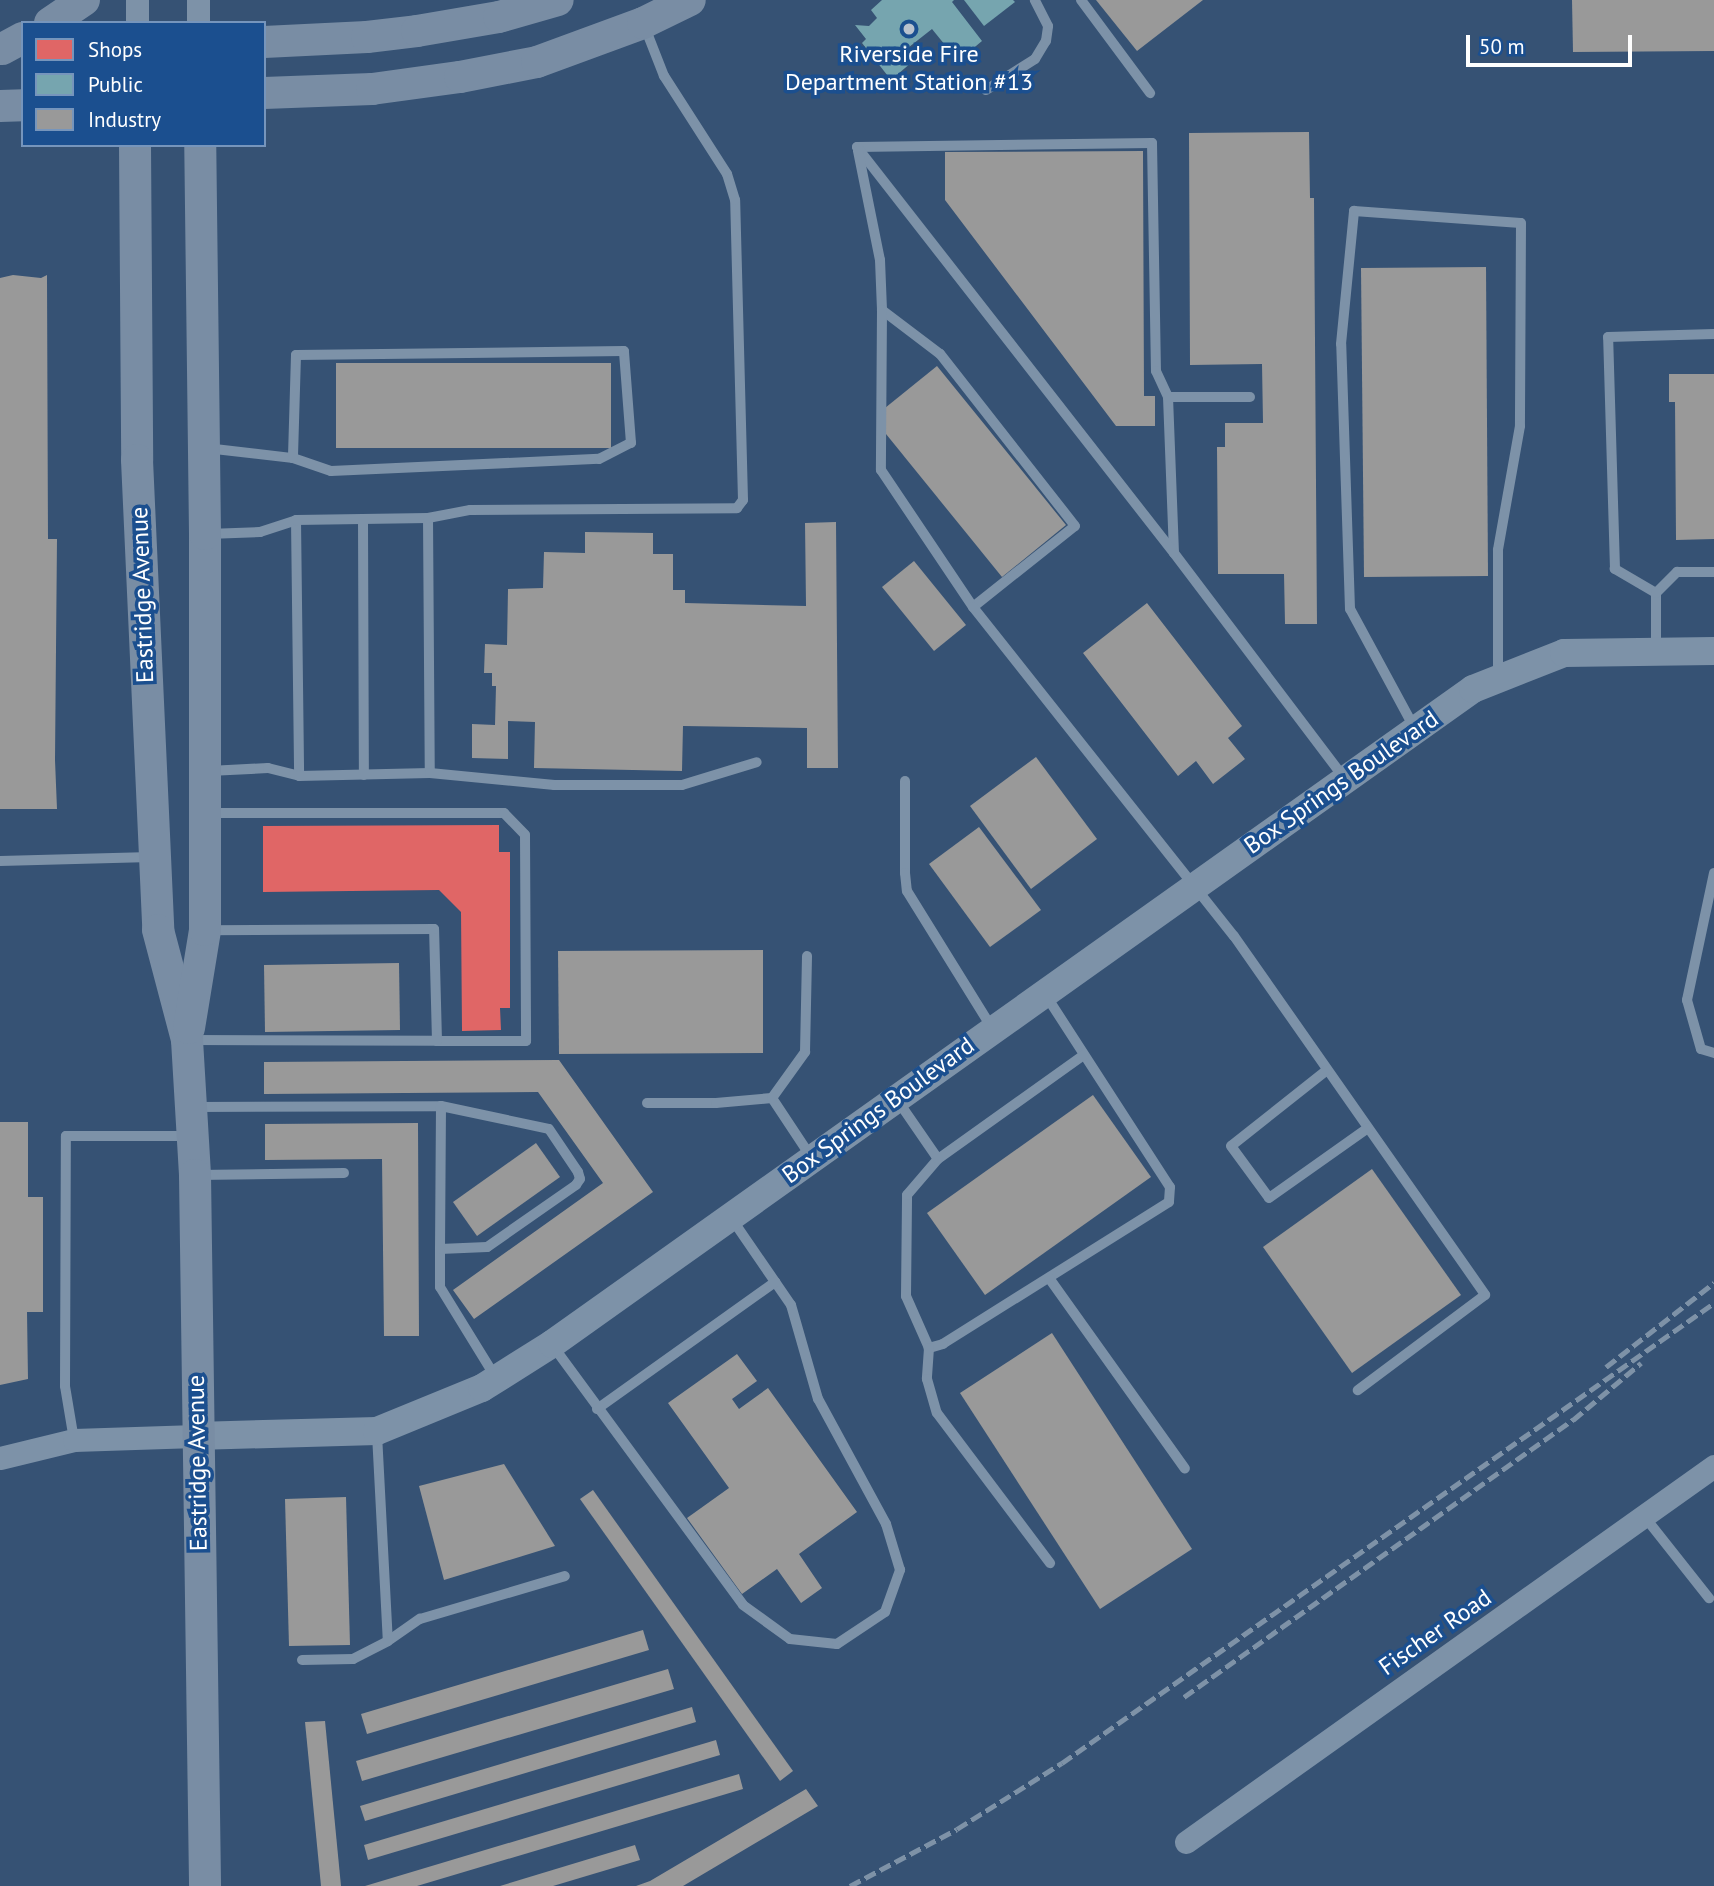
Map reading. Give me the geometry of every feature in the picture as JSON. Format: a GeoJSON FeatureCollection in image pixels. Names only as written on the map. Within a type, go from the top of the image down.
{"type":"FeatureCollection","features":[{"type":"Feature","properties":{"kind":"main road"},"geometry":{"type":"LineString","coordinates":[[53,21],[83,0]]}},
{"type":"Feature","properties":{"kind":"main road"},"geometry":{"type":"LineString","coordinates":[[266,42],[367,37],[417,31],[499,17],[558,0]]}},
{"type":"Feature","properties":{"kind":"main road"},"geometry":{"type":"LineString","coordinates":[[266,93],[372,89],[460,78],[537,62],[643,23],[690,0]]}},
{"type":"Feature","properties":{"kind":"main road"},"geometry":{"type":"LineString","coordinates":[[0,106],[21,105]]}},
{"type":"Feature","properties":{"kind":"main road","name":"Eastridge Avenue"},"geometry":{"type":"LineString","coordinates":[[135,147],[137,460],[158,930],[187,1040],[195,1175],[196,1436],[205,1886]]}},
{"type":"Feature","properties":{"kind":"main road","name":"Eastridge Avenue"},"geometry":{"type":"LineString","coordinates":[[187,1040],[205,930],[205,534],[200,147]]}},
{"type":"Feature","properties":{"kind":"street"},"geometry":{"type":"LineString","coordinates":[[137,0],[137,21]]}},
{"type":"Feature","properties":{"kind":"street"},"geometry":{"type":"LineString","coordinates":[[198,0],[198,21]]}},
{"type":"Feature","properties":{"kind":"street","name":"Box Springs Boulevard"},"geometry":{"type":"LineString","coordinates":[[0,1458],[74,1440],[377,1431],[418,1417],[497,1380],[552,1344],[992,1028],[1473,689],[1564,653],[1714,651]]}},
{"type":"Feature","properties":{"kind":"street","name":"Fischer Road"},"geometry":{"type":"LineString","coordinates":[[1186,1842],[1714,1466]]}},
{"type":"Feature","properties":{"kind":"lane"},"geometry":{"type":"LineString","coordinates":[[986,90],[1035,59],[1046,41],[1048,26],[1035,0]]}},
{"type":"Feature","properties":{"kind":"lane"},"geometry":{"type":"LineString","coordinates":[[1081,0],[1150,93]]}},
{"type":"Feature","properties":{"kind":"lane"},"geometry":{"type":"LineString","coordinates":[[205,534],[260,532],[296,520],[428,518],[470,510],[737,508],[743,500],[735,200],[727,174],[664,76],[643,23]]}},
{"type":"Feature","properties":{"kind":"lane"},"geometry":{"type":"LineString","coordinates":[[857,147],[1152,143],[1156,371],[1168,397],[1174,553]]}},
{"type":"Feature","properties":{"kind":"lane"},"geometry":{"type":"LineString","coordinates":[[857,147],[880,260],[881,470],[973,607],[1234,936],[1485,1295],[1358,1390]]}},
{"type":"Feature","properties":{"kind":"lane"},"geometry":{"type":"LineString","coordinates":[[857,147],[1174,553],[1345,779]]}},
{"type":"Feature","properties":{"kind":"lane"},"geometry":{"type":"LineString","coordinates":[[1416,729],[1350,609],[1341,344],[1354,211],[1521,223],[1520,426],[1499,550],[1499,678]]}},
{"type":"Feature","properties":{"kind":"lane"},"geometry":{"type":"LineString","coordinates":[[882,310],[940,354],[1075,526],[973,607]]}},
{"type":"Feature","properties":{"kind":"lane"},"geometry":{"type":"LineString","coordinates":[[1656,593],[1615,569],[1608,337],[1714,334]]}},
{"type":"Feature","properties":{"kind":"lane"},"geometry":{"type":"LineString","coordinates":[[204,448],[293,458],[331,471],[599,459],[631,443],[624,351],[296,355],[293,458]]}},
{"type":"Feature","properties":{"kind":"lane"},"geometry":{"type":"LineString","coordinates":[[1168,397],[1250,397]]}},
{"type":"Feature","properties":{"kind":"lane"},"geometry":{"type":"LineString","coordinates":[[428,518],[430,773]]}},
{"type":"Feature","properties":{"kind":"lane"},"geometry":{"type":"LineString","coordinates":[[296,520],[299,776]]}},
{"type":"Feature","properties":{"kind":"lane"},"geometry":{"type":"LineString","coordinates":[[363,520],[364,775]]}},
{"type":"Feature","properties":{"kind":"lane"},"geometry":{"type":"LineString","coordinates":[[1656,652],[1656,593],[1677,572],[1714,572]]}},
{"type":"Feature","properties":{"kind":"lane"},"geometry":{"type":"LineString","coordinates":[[204,771],[268,768],[299,776],[430,773],[554,785],[682,785],[757,762]]}},
{"type":"Feature","properties":{"kind":"lane"},"geometry":{"type":"LineString","coordinates":[[905,781],[905,873],[908,891],[992,1028]]}},
{"type":"Feature","properties":{"kind":"lane"},"geometry":{"type":"LineString","coordinates":[[187,1040],[526,1041],[525,835],[504,813],[204,813]]}},
{"type":"Feature","properties":{"kind":"lane"},"geometry":{"type":"LineString","coordinates":[[0,860],[155,857]]}},
{"type":"Feature","properties":{"kind":"lane"},"geometry":{"type":"LineString","coordinates":[[1714,873],[1687,1000],[1701,1049],[1714,1052]]}},
{"type":"Feature","properties":{"kind":"lane"},"geometry":{"type":"LineString","coordinates":[[205,930],[434,929],[437,1041]]}},
{"type":"Feature","properties":{"kind":"lane"},"geometry":{"type":"LineString","coordinates":[[647,1104],[716,1104],[772,1098],[805,1052],[807,956]]}},
{"type":"Feature","properties":{"kind":"lane"},"geometry":{"type":"LineString","coordinates":[[929,1348],[943,1344],[1170,1202],[1170,1187],[1044,992]]}},
{"type":"Feature","properties":{"kind":"lane"},"geometry":{"type":"LineString","coordinates":[[1050,1563],[937,1413],[927,1379],[929,1348],[906,1296],[906,1199],[938,1159],[1084,1055]]}},
{"type":"Feature","properties":{"kind":"lane"},"geometry":{"type":"LineString","coordinates":[[1327,1070],[1231,1146],[1269,1198],[1368,1128]]}},
{"type":"Feature","properties":{"kind":"lane"},"geometry":{"type":"LineString","coordinates":[[772,1098],[812,1159]]}},
{"type":"Feature","properties":{"kind":"lane"},"geometry":{"type":"LineString","coordinates":[[896,1098],[938,1159]]}},
{"type":"Feature","properties":{"kind":"lane"},"geometry":{"type":"LineString","coordinates":[[441,1106],[440,1287],[497,1380]]}},
{"type":"Feature","properties":{"kind":"lane"},"geometry":{"type":"LineString","coordinates":[[74,1440],[65,1386],[66,1136],[191,1121],[441,1106],[549,1129],[580,1179],[486,1247],[440,1249]]}},
{"type":"Feature","properties":{"kind":"lane"},"geometry":{"type":"LineString","coordinates":[[195,1175],[344,1173]]}},
{"type":"Feature","properties":{"kind":"lane"},"geometry":{"type":"LineString","coordinates":[[552,1344],[743,1605],[790,1639],[837,1644],[885,1612],[900,1570],[886,1524],[818,1399],[791,1305],[730,1216]]}},
{"type":"Feature","properties":{"kind":"lane"},"geometry":{"type":"LineString","coordinates":[[1049,1278],[1185,1469]]}},
{"type":"Feature","properties":{"kind":"lane"},"geometry":{"type":"LineString","coordinates":[[597,1409],[775,1282]]}},
{"type":"Feature","properties":{"kind":"lane"},"geometry":{"type":"LineString","coordinates":[[377,1431],[388,1641]]}},
{"type":"Feature","properties":{"kind":"lane"},"geometry":{"type":"LineString","coordinates":[[1644,1516],[1709,1598]]}},
{"type":"Feature","properties":{"kind":"lane"},"geometry":{"type":"LineString","coordinates":[[302,1660],[353,1659],[388,1641],[420,1619],[565,1576]]}},
{"type":"Feature","properties":{"kind":"building: Shops"},"geometry":{"type":"Polygon","coordinates":[[[499,825],[499,852],[510,852],[510,1008],[500,1008],[501,1030],[462,1031],[461,912],[439,890],[263,892],[263,826],[499,825]]]}},
{"type":"Feature","properties":{"kind":"building: Public"},"geometry":{"type":"Polygon","coordinates":[[[882,0],[954,0],[952,2],[982,41],[958,61],[932,29],[904,51],[912,62],[891,80],[862,43],[866,39],[855,25],[869,26],[877,18],[871,10],[882,0]]]}},
{"type":"Feature","properties":{"kind":"building: Public"},"geometry":{"type":"Polygon","coordinates":[[[964,0],[1013,0],[1015,2],[984,26],[964,0]]]}},
{"type":"Feature","properties":{"kind":"building: Industry"},"geometry":{"type":"Polygon","coordinates":[[[1096,0],[1203,0],[1137,51],[1096,0]]]}},
{"type":"Feature","properties":{"kind":"building: Industry"},"geometry":{"type":"Polygon","coordinates":[[[1572,0],[1714,0],[1714,51],[1573,52],[1572,0]]]}},
{"type":"Feature","properties":{"kind":"building: Industry"},"geometry":{"type":"Polygon","coordinates":[[[1309,132],[1310,198],[1314,198],[1317,624],[1285,624],[1284,574],[1218,574],[1217,447],[1225,447],[1225,423],[1263,423],[1262,364],[1190,365],[1189,133],[1309,132]]]}},
{"type":"Feature","properties":{"kind":"building: Industry"},"geometry":{"type":"Polygon","coordinates":[[[1143,151],[1144,396],[1155,396],[1155,426],[1116,426],[945,200],[945,152],[1143,151]]]}},
{"type":"Feature","properties":{"kind":"building: Industry"},"geometry":{"type":"Polygon","coordinates":[[[1486,267],[1488,576],[1364,577],[1361,268],[1486,267]]]}},
{"type":"Feature","properties":{"kind":"building: Industry"},"geometry":{"type":"Polygon","coordinates":[[[13,275],[41,278],[47,275],[48,539],[57,539],[57,809],[0,809],[0,278],[13,275]]]}},
{"type":"Feature","properties":{"kind":"building: Industry"},"geometry":{"type":"Polygon","coordinates":[[[336,363],[611,363],[611,448],[336,448],[336,363]]]}},
{"type":"Feature","properties":{"kind":"building: Industry"},"geometry":{"type":"Polygon","coordinates":[[[937,366],[1066,525],[1002,577],[886,434],[885,408],[937,366]]]}},
{"type":"Feature","properties":{"kind":"building: Industry"},"geometry":{"type":"Polygon","coordinates":[[[1669,374],[1714,374],[1714,539],[1676,540],[1675,402],[1669,402],[1669,374]]]}},
{"type":"Feature","properties":{"kind":"building: Industry"},"geometry":{"type":"Polygon","coordinates":[[[836,522],[838,768],[807,768],[807,728],[683,726],[682,771],[534,768],[535,722],[508,721],[508,759],[472,758],[472,724],[495,725],[496,686],[492,686],[492,673],[484,673],[485,644],[507,645],[508,589],[543,588],[544,552],[585,553],[585,532],[653,533],[653,554],[673,554],[673,590],[685,590],[685,603],[806,606],[805,523],[836,522]]]}},
{"type":"Feature","properties":{"kind":"building: Industry"},"geometry":{"type":"Polygon","coordinates":[[[914,561],[966,625],[934,651],[882,587],[914,561]]]}},
{"type":"Feature","properties":{"kind":"building: Industry"},"geometry":{"type":"Polygon","coordinates":[[[1147,603],[1242,726],[1228,738],[1245,759],[1213,784],[1196,761],[1178,776],[1083,653],[1147,603]]]}},
{"type":"Feature","properties":{"kind":"building: Industry"},"geometry":{"type":"Polygon","coordinates":[[[1036,757],[1097,839],[1031,889],[970,806],[1036,757]]]}},
{"type":"Feature","properties":{"kind":"building: Industry"},"geometry":{"type":"Polygon","coordinates":[[[979,827],[1041,910],[990,947],[929,864],[979,827]]]}},
{"type":"Feature","properties":{"kind":"building: Industry"},"geometry":{"type":"Polygon","coordinates":[[[763,950],[763,1053],[559,1054],[558,951],[763,950]]]}},
{"type":"Feature","properties":{"kind":"building: Industry"},"geometry":{"type":"Polygon","coordinates":[[[399,963],[400,1030],[265,1032],[264,965],[399,963]]]}},
{"type":"Feature","properties":{"kind":"building: Industry"},"geometry":{"type":"Polygon","coordinates":[[[559,1060],[653,1192],[474,1319],[453,1290],[603,1183],[538,1092],[264,1094],[264,1062],[559,1060]]]}},
{"type":"Feature","properties":{"kind":"building: Industry"},"geometry":{"type":"Polygon","coordinates":[[[1093,1095],[1151,1177],[985,1295],[927,1213],[1093,1095]]]}},
{"type":"Feature","properties":{"kind":"building: Industry"},"geometry":{"type":"Polygon","coordinates":[[[0,1122],[28,1122],[28,1197],[43,1197],[43,1312],[27,1312],[28,1379],[0,1385],[0,1122]]]}},
{"type":"Feature","properties":{"kind":"building: Industry"},"geometry":{"type":"Polygon","coordinates":[[[418,1123],[419,1336],[384,1336],[382,1159],[265,1160],[265,1124],[418,1123]]]}},
{"type":"Feature","properties":{"kind":"building: Industry"},"geometry":{"type":"Polygon","coordinates":[[[536,1143],[560,1177],[477,1236],[453,1202],[536,1143]]]}},
{"type":"Feature","properties":{"kind":"building: Industry"},"geometry":{"type":"Polygon","coordinates":[[[1372,1169],[1461,1295],[1352,1373],[1263,1247],[1372,1169]]]}},
{"type":"Feature","properties":{"kind":"building: Industry"},"geometry":{"type":"Polygon","coordinates":[[[1052,1333],[1192,1549],[1100,1609],[960,1393],[1052,1333]]]}},
{"type":"Feature","properties":{"kind":"building: Industry"},"geometry":{"type":"Polygon","coordinates":[[[737,1354],[757,1381],[732,1399],[739,1409],[768,1388],[857,1512],[799,1554],[822,1588],[801,1603],[777,1569],[742,1594],[687,1518],[729,1488],[668,1403],[737,1354]]]}},
{"type":"Feature","properties":{"kind":"building: Industry"},"geometry":{"type":"Polygon","coordinates":[[[504,1464],[555,1546],[444,1580],[419,1486],[504,1464]]]}},
{"type":"Feature","properties":{"kind":"building: Industry"},"geometry":{"type":"Polygon","coordinates":[[[593,1490],[793,1771],[780,1781],[580,1499],[593,1490]]]}},
{"type":"Feature","properties":{"kind":"building: Industry"},"geometry":{"type":"Polygon","coordinates":[[[346,1497],[350,1645],[289,1646],[285,1499],[346,1497]]]}},
{"type":"Feature","properties":{"kind":"building: Industry"},"geometry":{"type":"Polygon","coordinates":[[[643,1630],[649,1650],[367,1734],[361,1714],[643,1630]]]}},
{"type":"Feature","properties":{"kind":"building: Industry"},"geometry":{"type":"Polygon","coordinates":[[[668,1669],[674,1689],[362,1781],[356,1761],[668,1669]]]}},
{"type":"Feature","properties":{"kind":"building: Industry"},"geometry":{"type":"Polygon","coordinates":[[[692,1707],[696,1722],[365,1821],[360,1806],[692,1707]]]}},
{"type":"Feature","properties":{"kind":"building: Industry"},"geometry":{"type":"Polygon","coordinates":[[[325,1721],[341,1886],[321,1886],[305,1722],[325,1721]]]}},
{"type":"Feature","properties":{"kind":"building: Industry"},"geometry":{"type":"Polygon","coordinates":[[[716,1740],[720,1755],[368,1860],[364,1845],[716,1740]]]}},
{"type":"Feature","properties":{"kind":"building: Industry"},"geometry":{"type":"Polygon","coordinates":[[[739,1774],[743,1789],[417,1886],[365,1886],[739,1774]]]}},
{"type":"Feature","properties":{"kind":"building: Industry"},"geometry":{"type":"Polygon","coordinates":[[[806,1789],[818,1806],[683,1886],[636,1886],[650,1881],[806,1789]]]}},
{"type":"Feature","properties":{"kind":"building: Industry"},"geometry":{"type":"Polygon","coordinates":[[[635,1845],[640,1860],[553,1886],[500,1886],[635,1845]]]}},
{"type":"Feature","properties":{"kind":"railway"},"geometry":{"type":"LineString","coordinates":[[1606,1367],[1714,1283]]}},
{"type":"Feature","properties":{"kind":"railway"},"geometry":{"type":"LineString","coordinates":[[850,1886],[957,1829],[1062,1763],[1714,1303]]}},
{"type":"Feature","properties":{"kind":"railway"},"geometry":{"type":"LineString","coordinates":[[1184,1697],[1573,1420],[1641,1363]]}},
{"type":"Feature","properties":{"kind":"place","name":"Riverside Fire Department Station #13"},"geometry":{"type":"Point","coordinates":[909,29]}}]}
